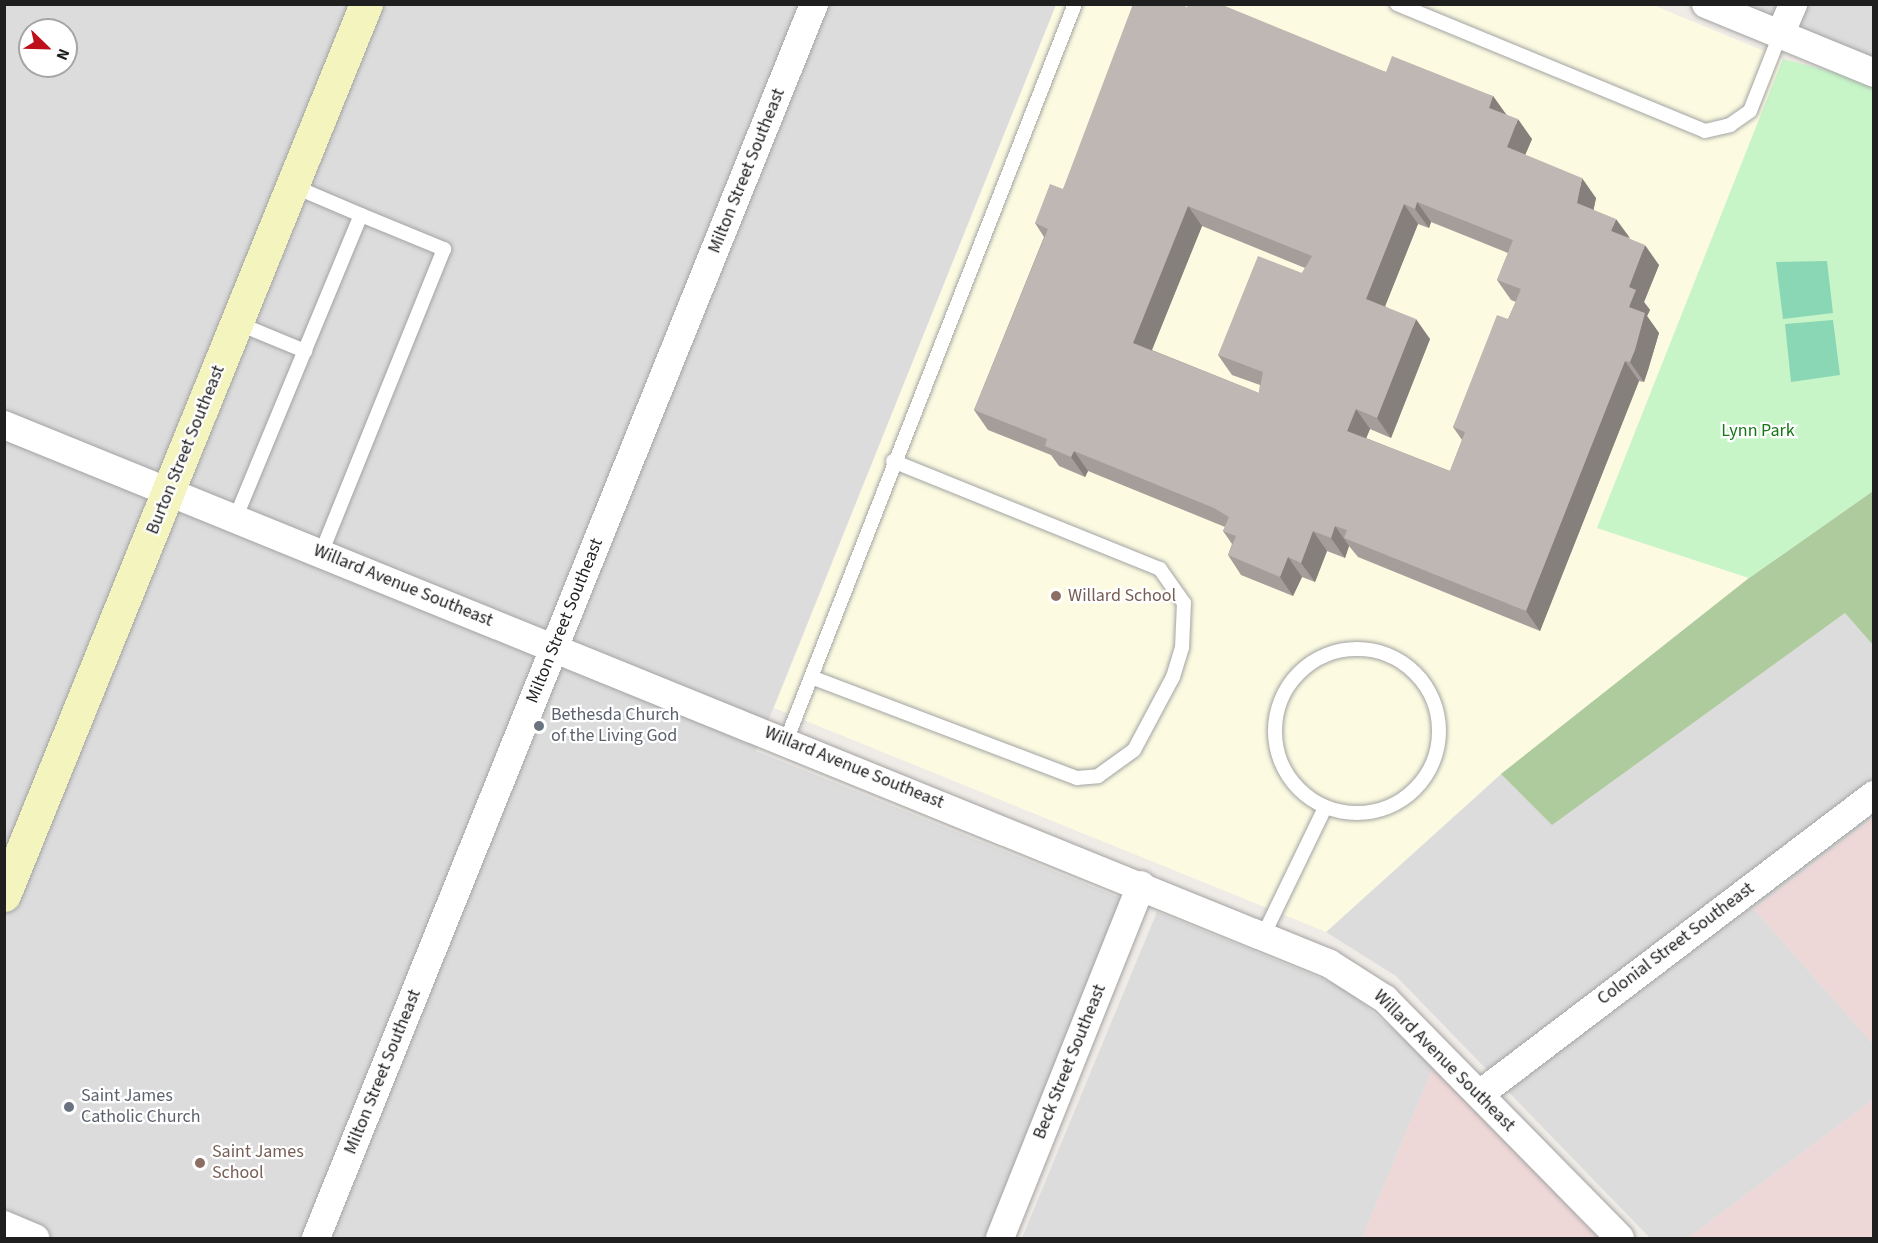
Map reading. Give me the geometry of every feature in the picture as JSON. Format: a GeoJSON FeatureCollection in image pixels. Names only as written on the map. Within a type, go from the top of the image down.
{"type":"FeatureCollection","features":[{"type":"Feature","properties":{"kind":"street","name":"Burton Street Southeast"},"geometry":{"type":"LineString","coordinates":[[4,895],[366,4]]}},
{"type":"Feature","properties":{"kind":"street","name":"Milton Street Southeast"},"geometry":{"type":"LineString","coordinates":[[316,1239],[814,4]]}},
{"type":"Feature","properties":{"kind":"street"},"geometry":{"type":"LineString","coordinates":[[1706,4],[1874,72]]}},
{"type":"Feature","properties":{"kind":"street"},"geometry":{"type":"LineString","coordinates":[[1780,35],[1792,4]]}},
{"type":"Feature","properties":{"kind":"street","name":"Willard Avenue Southeast"},"geometry":{"type":"LineString","coordinates":[[4,425],[1141,885],[1354,976],[1385,999],[1620,1239]]}},
{"type":"Feature","properties":{"kind":"street","name":"Colonial Street Southeast"},"geometry":{"type":"LineString","coordinates":[[1480,1094],[1874,795]]}},
{"type":"Feature","properties":{"kind":"street","name":"Beck Street Southeast"},"geometry":{"type":"LineString","coordinates":[[999,1239],[1141,885]]}},
{"type":"Feature","properties":{"kind":"street"},"geometry":{"type":"LineString","coordinates":[[4,1226],[34,1239]]}},
{"type":"Feature","properties":{"kind":"lane"},"geometry":{"type":"LineString","coordinates":[[786,741],[893,461],[1075,4]]}},
{"type":"Feature","properties":{"kind":"lane"},"geometry":{"type":"LineString","coordinates":[[1397,4],[1705,132],[1731,124],[1750,111],[1780,35]]}},
{"type":"Feature","properties":{"kind":"lane"},"geometry":{"type":"LineString","coordinates":[[293,186],[444,249],[321,554]]}},
{"type":"Feature","properties":{"kind":"lane"},"geometry":{"type":"LineString","coordinates":[[235,519],[361,215]]}},
{"type":"Feature","properties":{"kind":"lane"},"geometry":{"type":"LineString","coordinates":[[237,323],[304,351]]}},
{"type":"Feature","properties":{"kind":"lane"},"geometry":{"type":"LineString","coordinates":[[811,677],[1077,778],[1098,776],[1134,750],[1173,677],[1182,648],[1184,603],[1160,569],[893,461]]}},
{"type":"Feature","properties":{"kind":"lane"},"geometry":{"type":"LineString","coordinates":[[1347,648],[1375,650],[1400,660],[1425,686],[1440,728],[1436,756],[1423,780],[1404,799],[1379,811],[1352,814],[1325,808],[1302,794],[1285,773],[1275,747],[1280,702],[1299,672],[1321,656],[1347,648]]}},
{"type":"Feature","properties":{"kind":"lane"},"geometry":{"type":"LineString","coordinates":[[1263,936],[1325,808]]}},
{"type":"Feature","properties":{"kind":"shaded area"},"geometry":{"type":"Polygon","coordinates":[[[5,5],[1056,5],[756,751],[1123,899],[988,1238],[5,1238],[5,5]]]}},
{"type":"Feature","properties":{"kind":"shaded area"},"geometry":{"type":"Polygon","coordinates":[[[1056,5],[1653,5],[1783,59],[1597,528],[1749,578],[1501,774],[1326,932],[774,708],[1056,5]]]}},
{"type":"Feature","properties":{"kind":"shaded area"},"geometry":{"type":"Polygon","coordinates":[[[1706,5],[1873,5],[1873,72],[1706,5]]]}},
{"type":"Feature","properties":{"kind":"shaded area"},"geometry":{"type":"Polygon","coordinates":[[[1845,613],[1873,645],[1873,818],[1754,909],[1873,1044],[1873,1100],[1688,1238],[1650,1238],[1396,976],[1326,932],[1501,774],[1552,824],[1845,613]]]}},
{"type":"Feature","properties":{"kind":"shaded area"},"geometry":{"type":"Polygon","coordinates":[[[1873,818],[1873,1044],[1754,909],[1873,818]]]}},
{"type":"Feature","properties":{"kind":"shaded area"},"geometry":{"type":"Polygon","coordinates":[[[1157,912],[1345,988],[1434,1065],[1362,1238],[1022,1238],[1157,912]]]}},
{"type":"Feature","properties":{"kind":"shaded area"},"geometry":{"type":"Polygon","coordinates":[[[1434,1065],[1598,1238],[1362,1238],[1434,1065]]]}},
{"type":"Feature","properties":{"kind":"shaded area"},"geometry":{"type":"Polygon","coordinates":[[[1873,1100],[1873,1238],[1688,1238],[1873,1100]]]}},
{"type":"Feature","properties":{"kind":"green space","name":"Lynn Park"},"geometry":{"type":"Polygon","coordinates":[[[1783,59],[1873,82],[1873,491],[1749,578],[1597,528],[1783,59]]]}},
{"type":"Feature","properties":{"kind":"green space"},"geometry":{"type":"Polygon","coordinates":[[[1827,261],[1833,313],[1783,319],[1776,262],[1827,261]]]}},
{"type":"Feature","properties":{"kind":"green space"},"geometry":{"type":"Polygon","coordinates":[[[1833,320],[1840,375],[1791,382],[1785,324],[1833,320]]]}},
{"type":"Feature","properties":{"kind":"green space"},"geometry":{"type":"Polygon","coordinates":[[[1873,491],[1873,645],[1845,613],[1552,825],[1501,774],[1749,578],[1873,491]]]}},
{"type":"Feature","properties":{"kind":"building"},"geometry":{"type":"Polygon","coordinates":[[[1133,4],[1180,4],[1187,7],[1189,4],[1220,4],[1386,72],[1392,56],[1493,96],[1489,108],[1518,119],[1507,147],[1582,178],[1577,203],[1616,219],[1611,231],[1645,245],[1629,287],[1636,290],[1629,307],[1645,313],[1635,350],[1630,362],[1625,361],[1526,611],[1344,538],[1347,530],[1335,526],[1331,538],[1313,531],[1301,563],[1288,557],[1280,577],[1228,555],[1236,536],[1223,531],[1229,517],[1214,508],[1074,451],[1071,457],[1045,446],[1047,439],[974,410],[1048,229],[1035,223],[1050,184],[1063,189],[1133,4]],[[1417,202],[1415,209],[1404,204],[1366,299],[1416,319],[1377,418],[1356,409],[1347,431],[1450,471],[1465,432],[1453,427],[1497,315],[1508,319],[1521,289],[1497,280],[1513,240],[1417,202]],[[1188,206],[1133,343],[1259,393],[1263,372],[1218,355],[1258,256],[1302,273],[1312,256],[1188,206]]]}},
{"type":"Feature","properties":{"kind":"place","name":"Willard School"},"geometry":{"type":"Point","coordinates":[1056,596]}},
{"type":"Feature","properties":{"kind":"place","name":"Bethesda Church of the Living God"},"geometry":{"type":"Point","coordinates":[539,726]}},
{"type":"Feature","properties":{"kind":"place","name":"Saint James Catholic Church"},"geometry":{"type":"Point","coordinates":[69,1107]}},
{"type":"Feature","properties":{"kind":"place","name":"Saint James School"},"geometry":{"type":"Point","coordinates":[200,1163]}}]}
